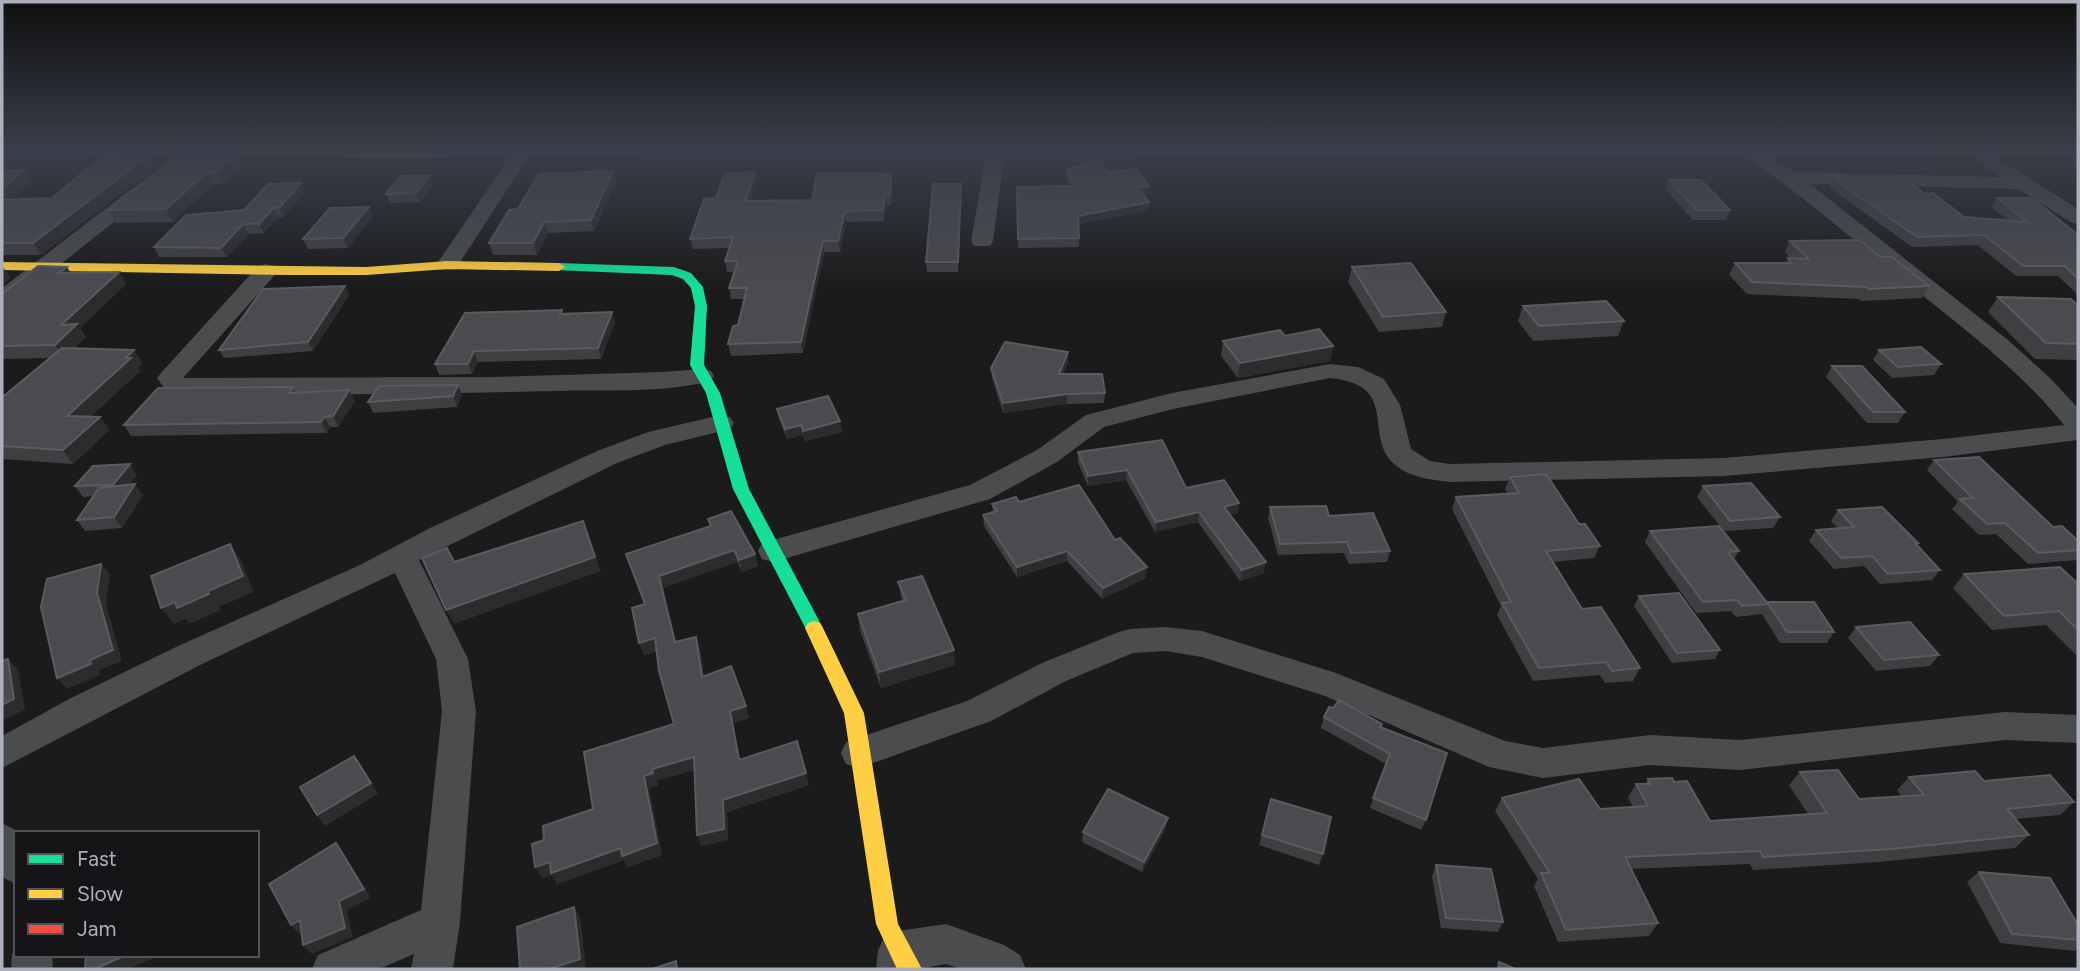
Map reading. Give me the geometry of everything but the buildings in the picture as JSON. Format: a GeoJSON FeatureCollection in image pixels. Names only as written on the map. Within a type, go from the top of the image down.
{"type":"FeatureCollection","features":[{"type":"Feature","properties":{"kind":"main road"},"geometry":{"type":"LineString","coordinates":[[2,266],[266,271],[366,271],[447,265],[655,268],[680,274],[697,287],[701,306],[697,365],[713,393],[741,489],[795,589],[854,713],[887,924],[901,963]]}},
{"type":"Feature","properties":{"kind":"street"},"geometry":{"type":"LineString","coordinates":[[2,299],[134,196]]}},
{"type":"Feature","properties":{"kind":"street"},"geometry":{"type":"LineString","coordinates":[[447,265],[493,196]]}},
{"type":"Feature","properties":{"kind":"street"},"geometry":{"type":"LineString","coordinates":[[982,241],[989,196]]}},
{"type":"Feature","properties":{"kind":"street"},"geometry":{"type":"LineString","coordinates":[[1815,196],[1992,338],[2060,402],[2078,425]]}},
{"type":"Feature","properties":{"kind":"street"},"geometry":{"type":"LineString","coordinates":[[2046,196],[2078,218]]}},
{"type":"Feature","properties":{"kind":"street"},"geometry":{"type":"LineString","coordinates":[[266,271],[170,377],[173,383],[199,387],[491,385],[662,380],[702,376]]}},
{"type":"Feature","properties":{"kind":"street"},"geometry":{"type":"LineString","coordinates":[[773,551],[980,492],[1047,456],[1095,421],[1172,401],[1329,371],[1347,371],[1364,377],[1385,393],[1398,451],[1403,459],[1417,467],[1450,473],[1724,467],[1944,448],[2078,432]]}},
{"type":"Feature","properties":{"kind":"street"},"geometry":{"type":"LineString","coordinates":[[2,752],[198,651],[402,557],[440,535],[607,457],[657,438],[721,423]]}},
{"type":"Feature","properties":{"kind":"street"},"geometry":{"type":"LineString","coordinates":[[402,557],[452,659],[459,711],[440,922],[432,969]]}},
{"type":"Feature","properties":{"kind":"street"},"geometry":{"type":"LineString","coordinates":[[859,753],[979,711],[1054,672],[1130,641],[1165,639],[1202,644],[1336,686],[1502,755],[1543,763],[1650,750],[1740,755],[2005,726],[2078,729]]}},
{"type":"Feature","properties":{"kind":"street"},"geometry":{"type":"LineString","coordinates":[[2,840],[8,845],[14,861]]}},
{"type":"Feature","properties":{"kind":"street"},"geometry":{"type":"LineString","coordinates":[[333,969],[440,922]]}},
{"type":"Feature","properties":{"kind":"street"},"geometry":{"type":"LineString","coordinates":[[901,963],[946,944],[989,959],[1005,969]]}},
{"type":"Feature","properties":{"kind":"traffic: fast"},"geometry":{"type":"LineString","coordinates":[[559,267],[674,271],[687,276],[697,287],[701,306],[697,365],[713,393],[741,489],[814,628]]}},
{"type":"Feature","properties":{"kind":"traffic: slow"},"geometry":{"type":"LineString","coordinates":[[2,266],[289,271],[366,271],[447,265],[559,267]]}},
{"type":"Feature","properties":{"kind":"traffic: slow"},"geometry":{"type":"LineString","coordinates":[[814,628],[854,713],[887,924],[898,951],[910,969]]}}]}
